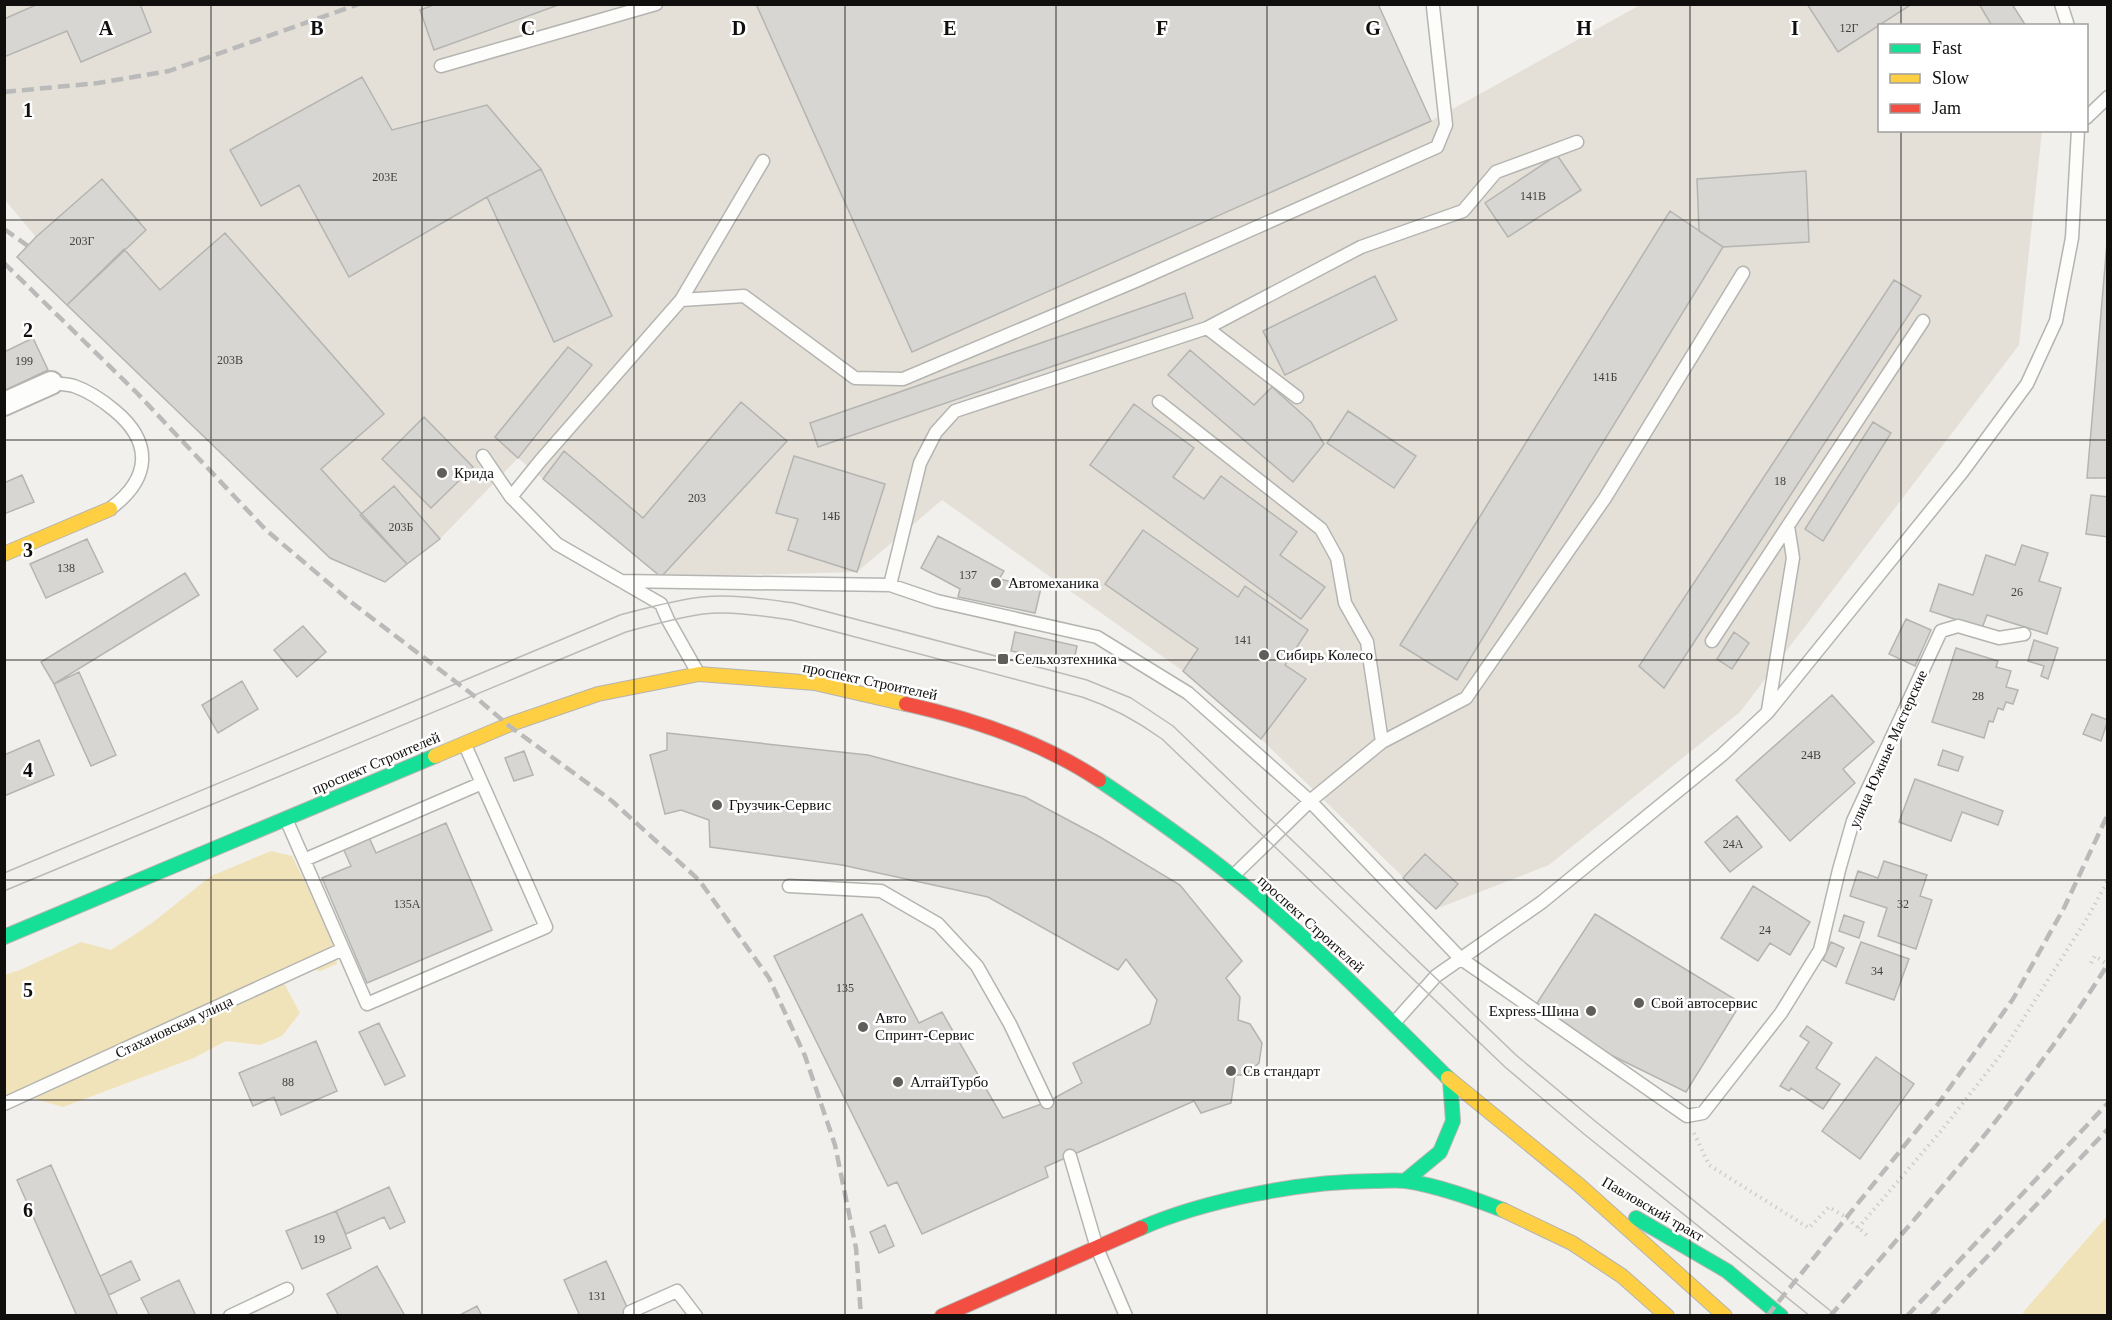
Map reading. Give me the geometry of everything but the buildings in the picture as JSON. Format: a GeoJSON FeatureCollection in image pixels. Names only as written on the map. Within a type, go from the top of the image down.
{"type":"FeatureCollection","features":[{"type":"Feature","properties":{"kind":"main road"},"geometry":{"type":"LineString","coordinates":[[4,554],[110,509]]}},
{"type":"Feature","properties":{"kind":"main road","name":"проспект Строителей"},"geometry":{"type":"LineString","coordinates":[[4,937],[558,706],[598,694],[699,674],[815,683],[921,707],[997,729],[1082,769],[1155,817],[1233,877],[1336,968],[1450,1080],[1579,1185]]}},
{"type":"Feature","properties":{"kind":"main road"},"geometry":{"type":"LineString","coordinates":[[1405,1181],[1440,1152],[1453,1121],[1450,1080]]}},
{"type":"Feature","properties":{"kind":"main road"},"geometry":{"type":"LineString","coordinates":[[942,1316],[1153,1223],[1217,1203],[1346,1181],[1405,1181],[1467,1196],[1519,1216],[1572,1243],[1622,1276],[1667,1316]]}},
{"type":"Feature","properties":{"kind":"main road","name":"Павловский тракт"},"geometry":{"type":"LineString","coordinates":[[1579,1185],[1725,1316]]}},
{"type":"Feature","properties":{"kind":"main road","name":"Павловский тракт"},"geometry":{"type":"LineString","coordinates":[[1579,1185],[1727,1272],[1781,1316]]}},
{"type":"Feature","properties":{"kind":"street"},"geometry":{"type":"LineString","coordinates":[[4,404],[51,383]]}},
{"type":"Feature","properties":{"kind":"lane"},"geometry":{"type":"LineString","coordinates":[[441,66],[656,4]]}},
{"type":"Feature","properties":{"kind":"lane"},"geometry":{"type":"LineString","coordinates":[[2061,4],[2067,24]]}},
{"type":"Feature","properties":{"kind":"lane"},"geometry":{"type":"LineString","coordinates":[[681,300],[744,296],[855,378],[903,379],[1138,280],[1437,147],[1446,125],[1433,7]]}},
{"type":"Feature","properties":{"kind":"lane"},"geometry":{"type":"LineString","coordinates":[[2088,116],[2108,97]]}},
{"type":"Feature","properties":{"kind":"lane"},"geometry":{"type":"LineString","coordinates":[[1393,1024],[1436,976],[1542,902],[1722,755],[1768,712],[1963,471],[2027,384],[2056,321],[2072,238],[2078,132]]}},
{"type":"Feature","properties":{"kind":"lane"},"geometry":{"type":"LineString","coordinates":[[890,585],[920,463],[936,432],[955,411],[1207,328],[1361,247],[1463,211],[1496,172],[1577,142]]}},
{"type":"Feature","properties":{"kind":"lane"},"geometry":{"type":"LineString","coordinates":[[511,497],[681,300],[763,161]]}},
{"type":"Feature","properties":{"kind":"lane"},"geometry":{"type":"LineString","coordinates":[[1233,877],[1310,801],[1382,742],[1466,698],[1605,498],[1743,273]]}},
{"type":"Feature","properties":{"kind":"lane"},"geometry":{"type":"LineString","coordinates":[[1712,641],[1923,321]]}},
{"type":"Feature","properties":{"kind":"lane"},"geometry":{"type":"LineString","coordinates":[[1207,328],[1297,397]]}},
{"type":"Feature","properties":{"kind":"lane"},"geometry":{"type":"LineString","coordinates":[[51,383],[74,386],[101,399],[126,420],[140,444],[143,461],[138,480],[126,497],[110,509]]}},
{"type":"Feature","properties":{"kind":"lane"},"geometry":{"type":"LineString","coordinates":[[1159,402],[1321,529],[1337,558],[1345,603],[1366,642],[1382,742]]}},
{"type":"Feature","properties":{"kind":"lane"},"geometry":{"type":"LineString","coordinates":[[483,456],[511,497],[557,544],[661,604],[699,674]]}},
{"type":"Feature","properties":{"kind":"lane"},"geometry":{"type":"LineString","coordinates":[[1768,712],[1793,558],[1788,526]]}},
{"type":"Feature","properties":{"kind":"lane"},"geometry":{"type":"LineString","coordinates":[[621,581],[890,585],[937,601],[1097,637],[1188,693],[1310,801],[1460,958],[1687,1116]]}},
{"type":"Feature","properties":{"kind":"lane","name":"улица Южные Мастерские"},"geometry":{"type":"LineString","coordinates":[[1687,1116],[1703,1113],[1781,1013],[1820,950],[1839,870],[1854,821],[1941,631],[1958,626],[1999,638],[2025,634]]}},
{"type":"Feature","properties":{"kind":"lane"},"geometry":{"type":"LineString","coordinates":[[286,819],[367,1004],[546,927],[465,744]]}},
{"type":"Feature","properties":{"kind":"lane"},"geometry":{"type":"LineString","coordinates":[[304,860],[482,783]]}},
{"type":"Feature","properties":{"kind":"lane"},"geometry":{"type":"LineString","coordinates":[[789,886],[881,891],[938,924],[977,966],[1010,1024],[1047,1102]]}},
{"type":"Feature","properties":{"kind":"lane","name":"Стахановская улица"},"geometry":{"type":"LineString","coordinates":[[4,1104],[343,949]]}},
{"type":"Feature","properties":{"kind":"lane"},"geometry":{"type":"LineString","coordinates":[[1070,1156],[1097,1248],[1126,1316]]}},
{"type":"Feature","properties":{"kind":"lane"},"geometry":{"type":"LineString","coordinates":[[230,1316],[287,1289]]}},
{"type":"Feature","properties":{"kind":"lane"},"geometry":{"type":"LineString","coordinates":[[630,1312],[676,1291],[696,1316]]}},
{"type":"Feature","properties":{"kind":"path"},"geometry":{"type":"LineString","coordinates":[[1858,1228],[1941,1131],[1999,1057],[2088,917],[2108,880]]}},
{"type":"Feature","properties":{"kind":"path"},"geometry":{"type":"LineString","coordinates":[[2091,963],[2095,956],[2108,965]]}},
{"type":"Feature","properties":{"kind":"path"},"geometry":{"type":"LineString","coordinates":[[1687,1116],[1709,1165],[1809,1228],[1830,1207],[1869,1237]]}},
{"type":"Feature","properties":{"kind":"shaded area"},"geometry":{"type":"Polygon","coordinates":[[[4,5],[1378,5],[1431,121],[1640,5],[2003,5],[2016,24],[1878,24],[1878,132],[2042,132],[2019,345],[1740,712],[1549,865],[1436,909],[1261,739],[1183,671],[942,500],[857,572],[661,577],[518,458],[440,539],[385,582],[330,558],[17,257],[36,237],[5,200],[4,5]]]}},
{"type":"Feature","properties":{"kind":"shaded area"},"geometry":{"type":"Polygon","coordinates":[[[271,851],[292,856],[333,939],[337,964],[320,971],[294,965],[279,974],[300,1013],[282,1036],[260,1045],[226,1041],[194,1058],[63,1107],[36,1099],[5,1094],[4,975],[81,942],[111,950],[152,923],[211,876],[271,851]]]}},
{"type":"Feature","properties":{"kind":"shaded area"},"geometry":{"type":"Polygon","coordinates":[[[2107,1216],[2107,1315],[2022,1315],[2025,1310],[2107,1216]]]}},
{"type":"Feature","properties":{"kind":"tram line"},"geometry":{"type":"LineString","coordinates":[[4,873],[620,615],[671,602],[713,596],[794,603],[1087,680],[1131,698],[1173,726],[1516,1055],[1837,1316]]}},
{"type":"Feature","properties":{"kind":"tram line"},"geometry":{"type":"LineString","coordinates":[[4,891],[626,632],[714,613],[791,620],[1082,697],[1114,710],[1153,732],[1505,1067],[1584,1134],[1810,1316]]}},
{"type":"Feature","properties":{"kind":"railway"},"geometry":{"type":"LineString","coordinates":[[4,92],[98,83],[169,71],[359,4]]}},
{"type":"Feature","properties":{"kind":"railway"},"geometry":{"type":"LineString","coordinates":[[4,229],[28,246]]}},
{"type":"Feature","properties":{"kind":"railway"},"geometry":{"type":"LineString","coordinates":[[4,263],[137,393],[266,530],[351,602],[473,695],[508,725],[612,801],[699,880],[769,978],[805,1056],[835,1145],[856,1248],[861,1316]]}},
{"type":"Feature","properties":{"kind":"railway"},"geometry":{"type":"LineString","coordinates":[[1767,1316],[1938,1104],[2013,999],[2064,908],[2108,814]]}},
{"type":"Feature","properties":{"kind":"railway"},"geometry":{"type":"LineString","coordinates":[[1830,1316],[1904,1232],[2011,1102],[2045,1057],[2108,964]]}},
{"type":"Feature","properties":{"kind":"railway"},"geometry":{"type":"LineString","coordinates":[[1907,1316],[2108,1103]]}},
{"type":"Feature","properties":{"kind":"railway"},"geometry":{"type":"LineString","coordinates":[[1931,1316],[2108,1129]]}},
{"type":"Feature","properties":{"kind":"traffic: fast"},"geometry":{"type":"LineString","coordinates":[[4,937],[435,756]]}},
{"type":"Feature","properties":{"kind":"traffic: fast"},"geometry":{"type":"LineString","coordinates":[[1099,780],[1184,839],[1261,900],[1343,974],[1448,1078]]}},
{"type":"Feature","properties":{"kind":"traffic: fast"},"geometry":{"type":"LineString","coordinates":[[1405,1181],[1440,1152],[1453,1121],[1450,1080]]}},
{"type":"Feature","properties":{"kind":"traffic: fast"},"geometry":{"type":"LineString","coordinates":[[1141,1228],[1195,1209],[1255,1194],[1286,1188],[1347,1182],[1406,1181],[1418,1183],[1503,1210]]}},
{"type":"Feature","properties":{"kind":"traffic: fast"},"geometry":{"type":"LineString","coordinates":[[1636,1218],[1727,1271],[1781,1316]]}},
{"type":"Feature","properties":{"kind":"traffic: slow"},"geometry":{"type":"LineString","coordinates":[[4,554],[110,509]]}},
{"type":"Feature","properties":{"kind":"traffic: slow"},"geometry":{"type":"LineString","coordinates":[[435,756],[508,725],[598,694],[699,674],[815,683],[906,704]]}},
{"type":"Feature","properties":{"kind":"traffic: slow"},"geometry":{"type":"LineString","coordinates":[[1448,1078],[1579,1185],[1725,1316]]}},
{"type":"Feature","properties":{"kind":"traffic: slow"},"geometry":{"type":"LineString","coordinates":[[1503,1210],[1572,1243],[1622,1276],[1667,1316]]}},
{"type":"Feature","properties":{"kind":"traffic: jam"},"geometry":{"type":"LineString","coordinates":[[906,704],[1006,733],[1054,754],[1099,780]]}},
{"type":"Feature","properties":{"kind":"traffic: jam"},"geometry":{"type":"LineString","coordinates":[[942,1316],[1141,1228]]}},
{"type":"Feature","properties":{"kind":"place","name":"Крида"},"geometry":{"type":"Point","coordinates":[442,473]}},
{"type":"Feature","properties":{"kind":"place","name":"Автомеханика"},"geometry":{"type":"Point","coordinates":[996,583]}},
{"type":"Feature","properties":{"kind":"place","name":"Сибирь Колесо"},"geometry":{"type":"Point","coordinates":[1264,655]}},
{"type":"Feature","properties":{"kind":"place","name":"Сельхозтехника"},"geometry":{"type":"Point","coordinates":[1003,659]}},
{"type":"Feature","properties":{"kind":"place","name":"Грузчик-Сервис"},"geometry":{"type":"Point","coordinates":[717,805]}},
{"type":"Feature","properties":{"kind":"place","name":"Свой автосервис"},"geometry":{"type":"Point","coordinates":[1639,1003]}},
{"type":"Feature","properties":{"kind":"place","name":"Express-Шина"},"geometry":{"type":"Point","coordinates":[1591,1011]}},
{"type":"Feature","properties":{"kind":"place","name":"Авто Спринт-Сервис"},"geometry":{"type":"Point","coordinates":[863,1027]}},
{"type":"Feature","properties":{"kind":"place","name":"Св стандарт"},"geometry":{"type":"Point","coordinates":[1231,1071]}},
{"type":"Feature","properties":{"kind":"place","name":"АлтайТурбо"},"geometry":{"type":"Point","coordinates":[898,1082]}}]}
